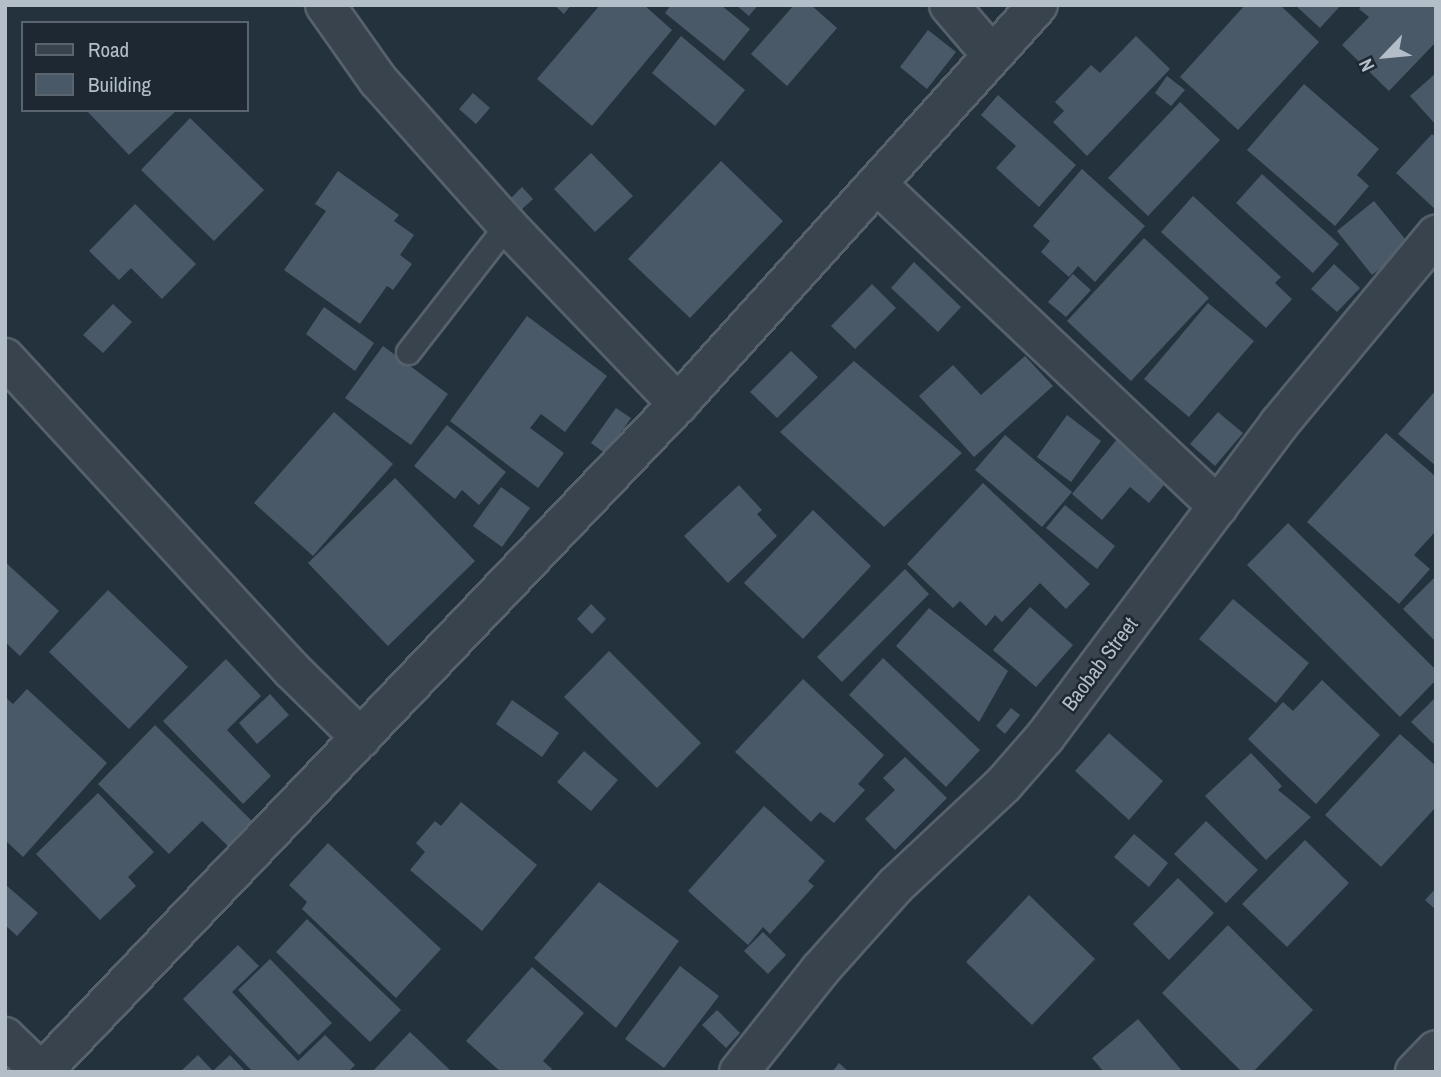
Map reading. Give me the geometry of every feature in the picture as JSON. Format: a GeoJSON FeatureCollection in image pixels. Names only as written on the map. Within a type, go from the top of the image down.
{"type":"FeatureCollection","features":[{"type":"Feature","properties":{"kind":"street"},"geometry":{"type":"LineString","coordinates":[[325,5],[378,80],[507,225],[678,404]]}},
{"type":"Feature","properties":{"kind":"street"},"geometry":{"type":"LineString","coordinates":[[949,5],[991,54]]}},
{"type":"Feature","properties":{"kind":"street"},"geometry":{"type":"LineString","coordinates":[[5,1037],[41,1072],[678,404],[1038,5]]}},
{"type":"Feature","properties":{"kind":"street"},"geometry":{"type":"LineString","coordinates":[[878,185],[1218,506]]}},
{"type":"Feature","properties":{"kind":"street","name":"Baobab Street"},"geometry":{"type":"LineString","coordinates":[[738,1072],[820,970],[895,886],[1003,785],[1045,737],[1287,414],[1436,235]]}},
{"type":"Feature","properties":{"kind":"street"},"geometry":{"type":"LineString","coordinates":[[5,358],[292,670],[361,738]]}},
{"type":"Feature","properties":{"kind":"street"},"geometry":{"type":"LineString","coordinates":[[1415,1072],[1436,1049]]}},
{"type":"Feature","properties":{"kind":"lane"},"geometry":{"type":"LineString","coordinates":[[408,352],[507,225]]}},
{"type":"Feature","properties":{"kind":"building"},"geometry":{"type":"Polygon","coordinates":[[[554,5],[571,5],[564,14],[554,5]]]}},
{"type":"Feature","properties":{"kind":"building"},"geometry":{"type":"Polygon","coordinates":[[[600,5],[644,5],[672,30],[592,126],[537,79],[600,5]]]}},
{"type":"Feature","properties":{"kind":"building"},"geometry":{"type":"Polygon","coordinates":[[[671,5],[721,5],[750,29],[724,61],[665,13],[671,5]]]}},
{"type":"Feature","properties":{"kind":"building"},"geometry":{"type":"Polygon","coordinates":[[[736,5],[758,5],[749,16],[736,5]]]}},
{"type":"Feature","properties":{"kind":"building"},"geometry":{"type":"Polygon","coordinates":[[[794,5],[811,5],[837,28],[787,86],[751,54],[794,5]]]}},
{"type":"Feature","properties":{"kind":"building"},"geometry":{"type":"Polygon","coordinates":[[[1245,5],[1280,5],[1319,42],[1238,130],[1180,77],[1245,5]]]}},
{"type":"Feature","properties":{"kind":"building"},"geometry":{"type":"Polygon","coordinates":[[[1295,5],[1341,5],[1320,28],[1295,5]]]}},
{"type":"Feature","properties":{"kind":"building"},"geometry":{"type":"Polygon","coordinates":[[[1362,5],[1436,5],[1436,42],[1389,91],[1342,45],[1369,17],[1359,9],[1362,5]]]}},
{"type":"Feature","properties":{"kind":"building"},"geometry":{"type":"Polygon","coordinates":[[[928,30],[956,52],[927,89],[900,67],[928,30]]]}},
{"type":"Feature","properties":{"kind":"building"},"geometry":{"type":"Polygon","coordinates":[[[681,36],[745,90],[715,126],[652,73],[681,36]]]}},
{"type":"Feature","properties":{"kind":"building"},"geometry":{"type":"Polygon","coordinates":[[[1136,36],[1170,69],[1087,156],[1053,122],[1064,111],[1055,102],[1091,65],[1100,73],[1136,36]]]}},
{"type":"Feature","properties":{"kind":"building"},"geometry":{"type":"Polygon","coordinates":[[[1436,73],[1436,125],[1410,96],[1436,73]]]}},
{"type":"Feature","properties":{"kind":"building"},"geometry":{"type":"Polygon","coordinates":[[[1167,76],[1185,90],[1171,106],[1155,93],[1167,76]]]}},
{"type":"Feature","properties":{"kind":"building"},"geometry":{"type":"Polygon","coordinates":[[[1304,84],[1379,149],[1357,175],[1369,186],[1335,226],[1247,150],[1304,84]]]}},
{"type":"Feature","properties":{"kind":"building"},"geometry":{"type":"Polygon","coordinates":[[[473,93],[490,108],[476,124],[459,109],[473,93]]]}},
{"type":"Feature","properties":{"kind":"building"},"geometry":{"type":"Polygon","coordinates":[[[998,95],[1076,165],[1039,207],[996,168],[1016,146],[981,115],[998,95]]]}},
{"type":"Feature","properties":{"kind":"building"},"geometry":{"type":"Polygon","coordinates":[[[1180,102],[1220,140],[1148,216],[1108,178],[1180,102]]]}},
{"type":"Feature","properties":{"kind":"building"},"geometry":{"type":"Polygon","coordinates":[[[88,112],[175,112],[129,155],[88,112]]]}},
{"type":"Feature","properties":{"kind":"building"},"geometry":{"type":"Polygon","coordinates":[[[190,118],[264,190],[214,241],[141,170],[190,118]]]}},
{"type":"Feature","properties":{"kind":"building"},"geometry":{"type":"Polygon","coordinates":[[[1432,134],[1436,137],[1436,210],[1396,173],[1432,134]]]}},
{"type":"Feature","properties":{"kind":"building"},"geometry":{"type":"Polygon","coordinates":[[[591,153],[633,196],[595,232],[554,189],[591,153]]]}},
{"type":"Feature","properties":{"kind":"building"},"geometry":{"type":"Polygon","coordinates":[[[721,161],[783,221],[690,318],[628,259],[721,161]]]}},
{"type":"Feature","properties":{"kind":"building"},"geometry":{"type":"Polygon","coordinates":[[[1082,169],[1145,226],[1095,282],[1078,266],[1069,277],[1041,252],[1050,241],[1033,226],[1082,169]]]}},
{"type":"Feature","properties":{"kind":"building"},"geometry":{"type":"Polygon","coordinates":[[[338,171],[399,215],[394,221],[414,235],[400,255],[412,264],[393,290],[387,286],[360,324],[284,270],[326,211],[315,204],[338,171]]]}},
{"type":"Feature","properties":{"kind":"building"},"geometry":{"type":"Polygon","coordinates":[[[1262,174],[1339,244],[1313,273],[1236,203],[1262,174]]]}},
{"type":"Feature","properties":{"kind":"building"},"geometry":{"type":"Polygon","coordinates":[[[522,187],[533,199],[520,211],[510,199],[522,187]]]}},
{"type":"Feature","properties":{"kind":"building"},"geometry":{"type":"Polygon","coordinates":[[[1193,196],[1281,277],[1275,283],[1292,299],[1266,328],[1161,232],[1193,196]]]}},
{"type":"Feature","properties":{"kind":"building"},"geometry":{"type":"Polygon","coordinates":[[[1374,201],[1410,245],[1372,275],[1337,231],[1374,201]]]}},
{"type":"Feature","properties":{"kind":"building"},"geometry":{"type":"Polygon","coordinates":[[[135,204],[196,264],[162,299],[131,268],[119,280],[89,251],[135,204]]]}},
{"type":"Feature","properties":{"kind":"building"},"geometry":{"type":"Polygon","coordinates":[[[1144,238],[1209,298],[1131,381],[1067,321],[1144,238]]]}},
{"type":"Feature","properties":{"kind":"building"},"geometry":{"type":"Polygon","coordinates":[[[914,262],[961,307],[938,332],[891,288],[914,262]]]}},
{"type":"Feature","properties":{"kind":"building"},"geometry":{"type":"Polygon","coordinates":[[[1334,264],[1360,288],[1337,312],[1311,289],[1334,264]]]}},
{"type":"Feature","properties":{"kind":"building"},"geometry":{"type":"Polygon","coordinates":[[[1073,274],[1091,290],[1066,317],[1048,302],[1073,274]]]}},
{"type":"Feature","properties":{"kind":"building"},"geometry":{"type":"Polygon","coordinates":[[[872,284],[896,308],[855,349],[831,326],[872,284]]]}},
{"type":"Feature","properties":{"kind":"building"},"geometry":{"type":"Polygon","coordinates":[[[1208,303],[1254,341],[1189,417],[1144,379],[1208,303]]]}},
{"type":"Feature","properties":{"kind":"building"},"geometry":{"type":"Polygon","coordinates":[[[113,304],[132,322],[103,353],[83,335],[113,304]]]}},
{"type":"Feature","properties":{"kind":"building"},"geometry":{"type":"Polygon","coordinates":[[[324,307],[374,343],[355,371],[306,334],[324,307]]]}},
{"type":"Feature","properties":{"kind":"building"},"geometry":{"type":"Polygon","coordinates":[[[527,316],[607,376],[565,432],[541,414],[530,428],[564,453],[538,488],[450,421],[527,316]]]}},
{"type":"Feature","properties":{"kind":"building"},"geometry":{"type":"Polygon","coordinates":[[[383,346],[448,394],[411,445],[345,398],[383,346]]]}},
{"type":"Feature","properties":{"kind":"building"},"geometry":{"type":"Polygon","coordinates":[[[791,351],[818,377],[777,418],[750,392],[791,351]]]}},
{"type":"Feature","properties":{"kind":"building"},"geometry":{"type":"Polygon","coordinates":[[[1025,356],[1053,386],[974,457],[919,396],[953,365],[981,395],[1025,356]]]}},
{"type":"Feature","properties":{"kind":"building"},"geometry":{"type":"Polygon","coordinates":[[[854,361],[962,453],[884,527],[780,432],[854,361]]]}},
{"type":"Feature","properties":{"kind":"building"},"geometry":{"type":"Polygon","coordinates":[[[1436,390],[1436,466],[1398,434],[1436,390]]]}},
{"type":"Feature","properties":{"kind":"building"},"geometry":{"type":"Polygon","coordinates":[[[616,408],[631,418],[606,454],[591,443],[616,408]]]}},
{"type":"Feature","properties":{"kind":"building"},"geometry":{"type":"Polygon","coordinates":[[[334,412],[393,464],[313,556],[254,503],[334,412]]]}},
{"type":"Feature","properties":{"kind":"building"},"geometry":{"type":"Polygon","coordinates":[[[1218,412],[1243,433],[1215,466],[1190,444],[1218,412]]]}},
{"type":"Feature","properties":{"kind":"building"},"geometry":{"type":"Polygon","coordinates":[[[1067,415],[1101,441],[1071,482],[1037,457],[1067,415]]]}},
{"type":"Feature","properties":{"kind":"building"},"geometry":{"type":"Polygon","coordinates":[[[447,425],[506,472],[479,505],[462,490],[455,499],[414,466],[447,425]]]}},
{"type":"Feature","properties":{"kind":"building"},"geometry":{"type":"Polygon","coordinates":[[[1386,433],[1436,477],[1436,531],[1414,555],[1430,569],[1399,604],[1307,522],[1386,433]]]}},
{"type":"Feature","properties":{"kind":"building"},"geometry":{"type":"Polygon","coordinates":[[[1005,435],[1072,492],[1042,527],[975,470],[1005,435]]]}},
{"type":"Feature","properties":{"kind":"building"},"geometry":{"type":"Polygon","coordinates":[[[1118,438],[1168,480],[1149,503],[1130,487],[1102,520],[1072,494],[1118,438]]]}},
{"type":"Feature","properties":{"kind":"building"},"geometry":{"type":"Polygon","coordinates":[[[395,478],[475,561],[388,646],[308,563],[395,478]]]}},
{"type":"Feature","properties":{"kind":"building"},"geometry":{"type":"Polygon","coordinates":[[[983,483],[1090,584],[1066,609],[1040,583],[1002,622],[995,615],[986,626],[960,601],[953,608],[907,564],[983,483]]]}},
{"type":"Feature","properties":{"kind":"building"},"geometry":{"type":"Polygon","coordinates":[[[739,485],[762,510],[757,514],[777,536],[728,583],[684,536],[739,485]]]}},
{"type":"Feature","properties":{"kind":"building"},"geometry":{"type":"Polygon","coordinates":[[[501,487],[530,508],[502,547],[473,526],[501,487]]]}},
{"type":"Feature","properties":{"kind":"building"},"geometry":{"type":"Polygon","coordinates":[[[1065,505],[1115,546],[1097,569],[1046,528],[1065,505]]]}},
{"type":"Feature","properties":{"kind":"building"},"geometry":{"type":"Polygon","coordinates":[[[813,510],[871,566],[803,639],[744,583],[813,510]]]}},
{"type":"Feature","properties":{"kind":"building"},"geometry":{"type":"Polygon","coordinates":[[[1288,523],[1436,670],[1436,680],[1400,717],[1247,565],[1288,523]]]}},
{"type":"Feature","properties":{"kind":"building"},"geometry":{"type":"Polygon","coordinates":[[[5,562],[59,611],[20,656],[5,642],[5,562]]]}},
{"type":"Feature","properties":{"kind":"building"},"geometry":{"type":"Polygon","coordinates":[[[905,569],[929,594],[842,682],[817,657],[905,569]]]}},
{"type":"Feature","properties":{"kind":"building"},"geometry":{"type":"Polygon","coordinates":[[[1436,576],[1436,642],[1403,609],[1436,576]]]}},
{"type":"Feature","properties":{"kind":"building"},"geometry":{"type":"Polygon","coordinates":[[[108,590],[188,667],[129,729],[49,652],[108,590]]]}},
{"type":"Feature","properties":{"kind":"building"},"geometry":{"type":"Polygon","coordinates":[[[1233,599],[1309,663],[1276,703],[1199,639],[1233,599]]]}},
{"type":"Feature","properties":{"kind":"building"},"geometry":{"type":"Polygon","coordinates":[[[591,604],[606,619],[592,634],[577,619],[591,604]]]}},
{"type":"Feature","properties":{"kind":"building"},"geometry":{"type":"Polygon","coordinates":[[[1030,607],[1073,645],[1036,687],[993,650],[1030,607]]]}},
{"type":"Feature","properties":{"kind":"building"},"geometry":{"type":"Polygon","coordinates":[[[929,608],[1008,671],[979,722],[896,646],[929,608]]]}},
{"type":"Feature","properties":{"kind":"building"},"geometry":{"type":"Polygon","coordinates":[[[609,651],[701,743],[657,788],[564,697],[609,651]]]}},
{"type":"Feature","properties":{"kind":"building"},"geometry":{"type":"Polygon","coordinates":[[[883,658],[980,750],[946,787],[849,695],[883,658]]]}},
{"type":"Feature","properties":{"kind":"building"},"geometry":{"type":"Polygon","coordinates":[[[226,659],[261,696],[227,730],[271,776],[243,804],[163,721],[226,659]]]}},
{"type":"Feature","properties":{"kind":"building"},"geometry":{"type":"Polygon","coordinates":[[[803,679],[884,755],[858,784],[865,790],[834,823],[820,812],[811,822],[735,752],[803,679]]]}},
{"type":"Feature","properties":{"kind":"building"},"geometry":{"type":"Polygon","coordinates":[[[1322,680],[1380,735],[1316,804],[1248,739],[1283,702],[1293,711],[1322,680]]]}},
{"type":"Feature","properties":{"kind":"building"},"geometry":{"type":"Polygon","coordinates":[[[27,689],[107,763],[23,857],[5,840],[5,697],[13,704],[27,689]]]}},
{"type":"Feature","properties":{"kind":"building"},"geometry":{"type":"Polygon","coordinates":[[[270,694],[289,715],[257,744],[239,723],[270,694]]]}},
{"type":"Feature","properties":{"kind":"building"},"geometry":{"type":"Polygon","coordinates":[[[1436,697],[1436,746],[1411,722],[1436,697]]]}},
{"type":"Feature","properties":{"kind":"building"},"geometry":{"type":"Polygon","coordinates":[[[512,700],[559,733],[542,757],[496,724],[512,700]]]}},
{"type":"Feature","properties":{"kind":"building"},"geometry":{"type":"Polygon","coordinates":[[[1011,708],[1020,715],[1005,734],[996,726],[1011,708]]]}},
{"type":"Feature","properties":{"kind":"building"},"geometry":{"type":"Polygon","coordinates":[[[155,725],[255,824],[231,849],[202,821],[169,854],[98,784],[155,725]]]}},
{"type":"Feature","properties":{"kind":"building"},"geometry":{"type":"Polygon","coordinates":[[[1109,733],[1163,781],[1129,820],[1075,771],[1109,733]]]}},
{"type":"Feature","properties":{"kind":"building"},"geometry":{"type":"Polygon","coordinates":[[[1400,734],[1436,766],[1436,807],[1381,867],[1325,815],[1400,734]]]}},
{"type":"Feature","properties":{"kind":"building"},"geometry":{"type":"Polygon","coordinates":[[[584,751],[618,780],[591,811],[557,782],[584,751]]]}},
{"type":"Feature","properties":{"kind":"building"},"geometry":{"type":"Polygon","coordinates":[[[1251,753],[1282,786],[1278,790],[1311,817],[1266,860],[1205,796],[1251,753]]]}},
{"type":"Feature","properties":{"kind":"building"},"geometry":{"type":"Polygon","coordinates":[[[905,757],[947,798],[895,850],[865,819],[895,790],[883,778],[905,757]]]}},
{"type":"Feature","properties":{"kind":"building"},"geometry":{"type":"Polygon","coordinates":[[[98,793],[154,852],[128,877],[136,886],[100,920],[36,854],[98,793]]]}},
{"type":"Feature","properties":{"kind":"building"},"geometry":{"type":"Polygon","coordinates":[[[461,802],[537,865],[482,931],[410,870],[425,852],[416,843],[435,821],[441,826],[461,802]]]}},
{"type":"Feature","properties":{"kind":"building"},"geometry":{"type":"Polygon","coordinates":[[[764,806],[825,861],[808,881],[814,886],[770,934],[763,927],[748,945],[688,891],[764,806]]]}},
{"type":"Feature","properties":{"kind":"building"},"geometry":{"type":"Polygon","coordinates":[[[1206,821],[1258,870],[1226,903],[1174,854],[1206,821]]]}},
{"type":"Feature","properties":{"kind":"building"},"geometry":{"type":"Polygon","coordinates":[[[1134,834],[1168,863],[1149,887],[1114,857],[1134,834]]]}},
{"type":"Feature","properties":{"kind":"building"},"geometry":{"type":"Polygon","coordinates":[[[1305,840],[1349,883],[1287,947],[1242,904],[1305,840]]]}},
{"type":"Feature","properties":{"kind":"building"},"geometry":{"type":"Polygon","coordinates":[[[328,843],[441,949],[396,998],[302,909],[307,902],[289,885],[328,843]]]}},
{"type":"Feature","properties":{"kind":"building"},"geometry":{"type":"Polygon","coordinates":[[[1178,878],[1214,913],[1169,960],[1133,924],[1178,878]]]}},
{"type":"Feature","properties":{"kind":"building"},"geometry":{"type":"Polygon","coordinates":[[[599,882],[679,941],[616,1028],[534,958],[599,882]]]}},
{"type":"Feature","properties":{"kind":"building"},"geometry":{"type":"Polygon","coordinates":[[[6,885],[38,913],[17,936],[5,925],[6,885]]]}},
{"type":"Feature","properties":{"kind":"building"},"geometry":{"type":"Polygon","coordinates":[[[1436,888],[1436,910],[1425,900],[1436,888]]]}},
{"type":"Feature","properties":{"kind":"building"},"geometry":{"type":"Polygon","coordinates":[[[1029,895],[1095,959],[1032,1025],[966,962],[1029,895]]]}},
{"type":"Feature","properties":{"kind":"building"},"geometry":{"type":"Polygon","coordinates":[[[307,919],[401,1010],[370,1042],[276,952],[307,919]]]}},
{"type":"Feature","properties":{"kind":"building"},"geometry":{"type":"Polygon","coordinates":[[[1228,925],[1313,1010],[1253,1072],[1242,1072],[1162,993],[1228,925]]]}},
{"type":"Feature","properties":{"kind":"building"},"geometry":{"type":"Polygon","coordinates":[[[763,932],[786,955],[768,974],[744,951],[763,932]]]}},
{"type":"Feature","properties":{"kind":"building"},"geometry":{"type":"Polygon","coordinates":[[[238,945],[259,966],[232,992],[298,1061],[325,1035],[355,1065],[348,1072],[253,1072],[183,999],[238,945]]]}},
{"type":"Feature","properties":{"kind":"building"},"geometry":{"type":"Polygon","coordinates":[[[270,959],[332,1023],[299,1055],[238,990],[270,959]]]}},
{"type":"Feature","properties":{"kind":"building"},"geometry":{"type":"Polygon","coordinates":[[[680,966],[719,996],[664,1068],[625,1039],[680,966]]]}},
{"type":"Feature","properties":{"kind":"building"},"geometry":{"type":"Polygon","coordinates":[[[532,967],[584,1013],[543,1061],[552,1069],[549,1072],[501,1072],[466,1041],[532,967]]]}},
{"type":"Feature","properties":{"kind":"building"},"geometry":{"type":"Polygon","coordinates":[[[717,1010],[740,1033],[726,1048],[702,1025],[717,1010]]]}},
{"type":"Feature","properties":{"kind":"building"},"geometry":{"type":"Polygon","coordinates":[[[1138,1019],[1183,1072],[1104,1072],[1092,1058],[1138,1019]]]}},
{"type":"Feature","properties":{"kind":"building"},"geometry":{"type":"Polygon","coordinates":[[[410,1032],[452,1072],[372,1072],[410,1032]]]}},
{"type":"Feature","properties":{"kind":"building"},"geometry":{"type":"Polygon","coordinates":[[[198,1055],[213,1071],[230,1055],[246,1072],[180,1072],[198,1055]]]}},
{"type":"Feature","properties":{"kind":"building"},"geometry":{"type":"Polygon","coordinates":[[[839,1063],[849,1072],[832,1072],[839,1063]]]}}]}
